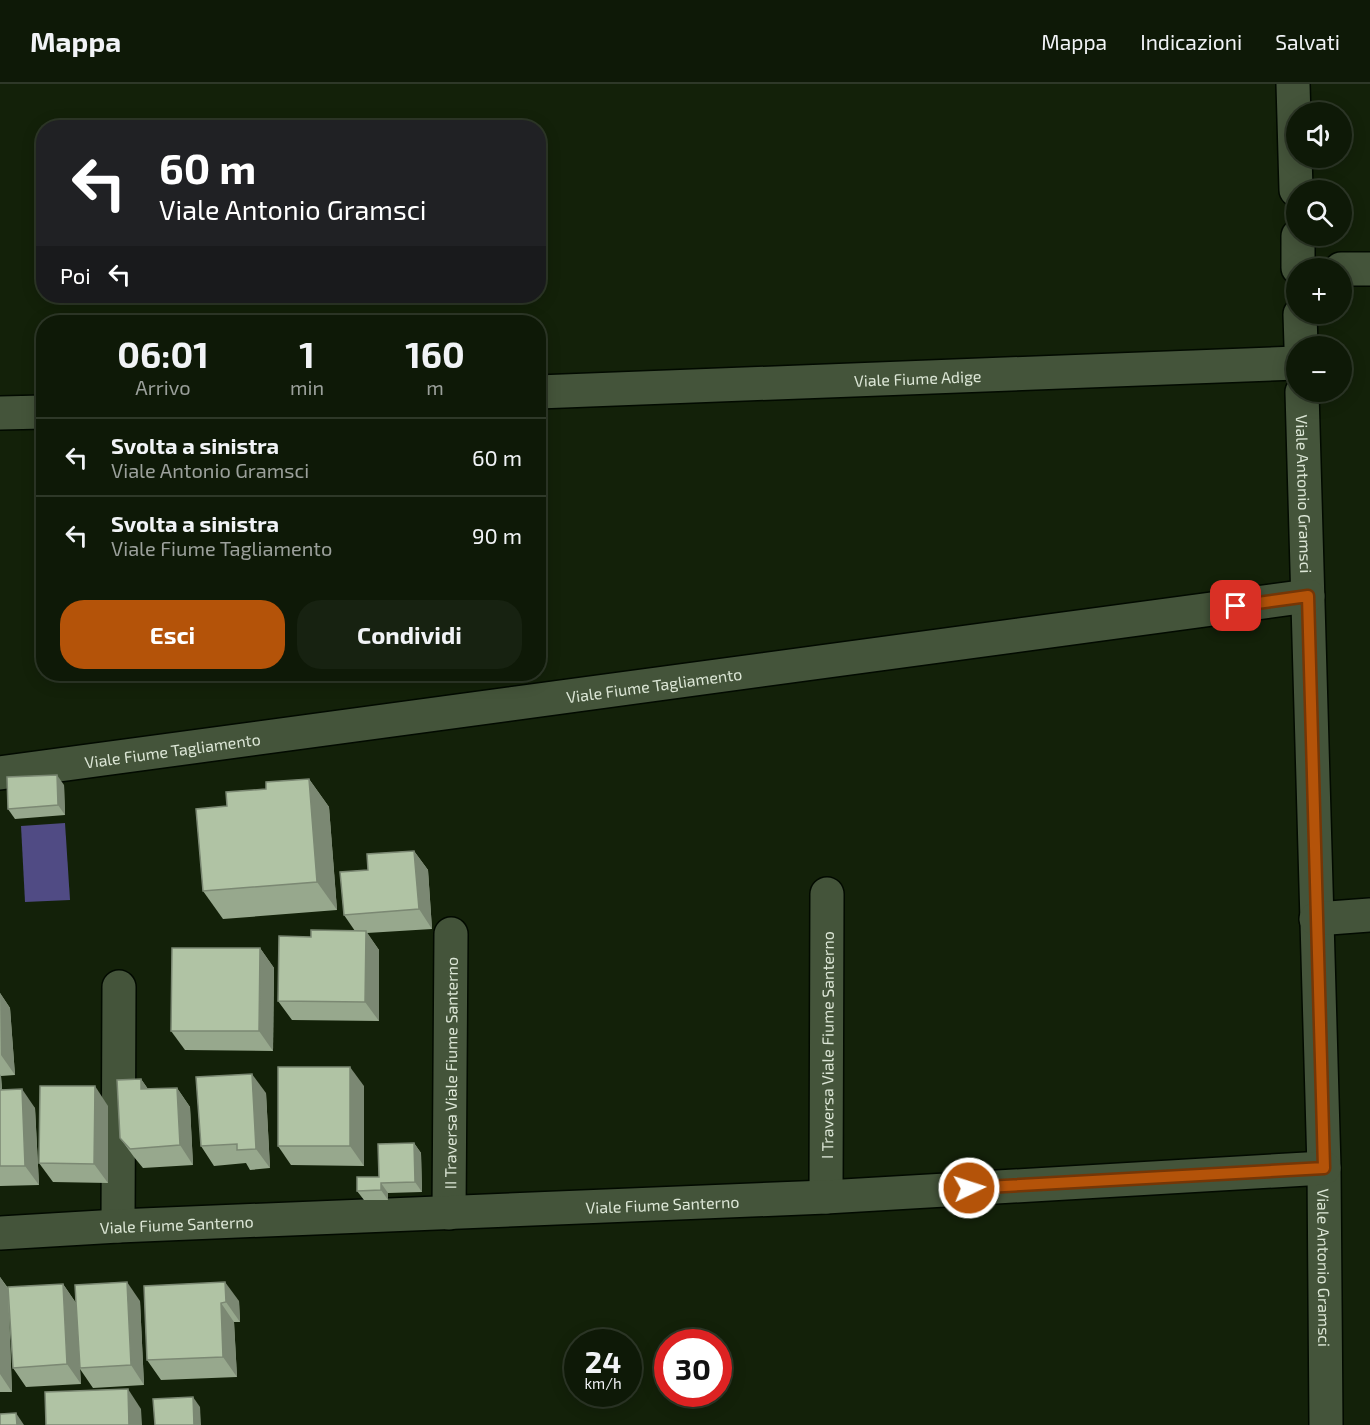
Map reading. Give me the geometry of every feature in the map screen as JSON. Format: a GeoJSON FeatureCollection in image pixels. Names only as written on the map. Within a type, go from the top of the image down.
{"type":"FeatureCollection","features":[{"type":"Feature","properties":{"kind":"street"},"geometry":{"type":"LineString","coordinates":[[1293,84],[1296,180]]}},
{"type":"Feature","properties":{"kind":"street"},"geometry":{"type":"LineString","coordinates":[[1352,269],[1370,269]]}},
{"type":"Feature","properties":{"kind":"street","name":"Viale Fiume Adige"},"geometry":{"type":"LineString","coordinates":[[546,392],[1286,363]]}},
{"type":"Feature","properties":{"kind":"street","name":"Viale Antonio Gramsci"},"geometry":{"type":"LineString","coordinates":[[1302,402],[1324,1168],[1326,1425]]}},
{"type":"Feature","properties":{"kind":"street"},"geometry":{"type":"LineString","coordinates":[[0,413],[36,412]]}},
{"type":"Feature","properties":{"kind":"street","name":"Viale Fiume Tagliamento"},"geometry":{"type":"LineString","coordinates":[[0,773],[1308,596]]}},
{"type":"Feature","properties":{"kind":"street","name":"I Traversa Viale Fiume Santerno"},"geometry":{"type":"LineString","coordinates":[[826,1197],[827,894]]}},
{"type":"Feature","properties":{"kind":"street"},"geometry":{"type":"LineString","coordinates":[[1317,919],[1370,915]]}},
{"type":"Feature","properties":{"kind":"street","name":"II Traversa Viale Fiume Santerno"},"geometry":{"type":"LineString","coordinates":[[449,1213],[451,934]]}},
{"type":"Feature","properties":{"kind":"street"},"geometry":{"type":"LineString","coordinates":[[118,1226],[119,987]]}},
{"type":"Feature","properties":{"kind":"street","name":"Viale Fiume Santerno"},"geometry":{"type":"LineString","coordinates":[[0,1233],[118,1226],[826,1197],[1324,1168]]}},
{"type":"Feature","properties":{"kind":"shaded area"},"geometry":{"type":"Polygon","coordinates":[[[65,823],[70,900],[25,902],[21,826],[65,823]]]}},
{"type":"Feature","properties":{"kind":"building"},"geometry":{"type":"Polygon","coordinates":[[[57,775],[58,805],[8,809],[7,777],[57,775]]]}},
{"type":"Feature","properties":{"kind":"building"},"geometry":{"type":"Polygon","coordinates":[[[309,779],[317,882],[203,891],[196,809],[227,806],[226,792],[266,789],[266,782],[309,779]]]}},
{"type":"Feature","properties":{"kind":"building"},"geometry":{"type":"Polygon","coordinates":[[[414,851],[419,909],[344,915],[340,872],[368,870],[367,854],[414,851]]]}},
{"type":"Feature","properties":{"kind":"building"},"geometry":{"type":"Polygon","coordinates":[[[311,930],[366,931],[365,1002],[278,1001],[279,936],[311,937],[311,930]]]}},
{"type":"Feature","properties":{"kind":"building"},"geometry":{"type":"Polygon","coordinates":[[[172,948],[260,948],[259,1031],[171,1031],[172,948]]]}},
{"type":"Feature","properties":{"kind":"building"},"geometry":{"type":"Polygon","coordinates":[[[278,1067],[350,1067],[350,1146],[278,1146],[278,1067]]]}},
{"type":"Feature","properties":{"kind":"building"},"geometry":{"type":"Polygon","coordinates":[[[252,1074],[256,1149],[237,1150],[237,1144],[201,1146],[196,1077],[252,1074]]]}},
{"type":"Feature","properties":{"kind":"building"},"geometry":{"type":"Polygon","coordinates":[[[141,1079],[141,1089],[177,1088],[180,1145],[130,1149],[120,1138],[117,1080],[141,1079]]]}},
{"type":"Feature","properties":{"kind":"building"},"geometry":{"type":"Polygon","coordinates":[[[40,1086],[95,1086],[94,1164],[39,1163],[40,1086]]]}},
{"type":"Feature","properties":{"kind":"building"},"geometry":{"type":"Polygon","coordinates":[[[22,1089],[25,1166],[0,1166],[0,1090],[22,1089]]]}},
{"type":"Feature","properties":{"kind":"building"},"geometry":{"type":"Polygon","coordinates":[[[414,1143],[415,1182],[381,1183],[381,1190],[357,1191],[357,1177],[379,1177],[378,1144],[414,1143]]]}},
{"type":"Feature","properties":{"kind":"building"},"geometry":{"type":"Polygon","coordinates":[[[127,1282],[131,1365],[80,1368],[75,1285],[127,1282]]]}},
{"type":"Feature","properties":{"kind":"building"},"geometry":{"type":"Polygon","coordinates":[[[225,1282],[226,1302],[221,1303],[223,1357],[147,1360],[144,1286],[225,1282]]]}},
{"type":"Feature","properties":{"kind":"building"},"geometry":{"type":"Polygon","coordinates":[[[63,1284],[67,1364],[13,1368],[8,1287],[63,1284]]]}},
{"type":"Feature","properties":{"kind":"building"},"geometry":{"type":"Polygon","coordinates":[[[128,1389],[129,1425],[46,1425],[45,1392],[128,1389]]]}},
{"type":"Feature","properties":{"kind":"building"},"geometry":{"type":"Polygon","coordinates":[[[193,1397],[194,1425],[155,1425],[153,1399],[193,1397]]]}},
{"type":"Feature","properties":{"kind":"building"},"geometry":{"type":"Polygon","coordinates":[[[16,1413],[17,1425],[0,1425],[0,1414],[16,1413]]]}},
{"type":"Feature","properties":{"kind":"route"},"geometry":{"type":"LineString","coordinates":[[969,1188],[1324,1168],[1308,596],[1236,606]]}}]}
